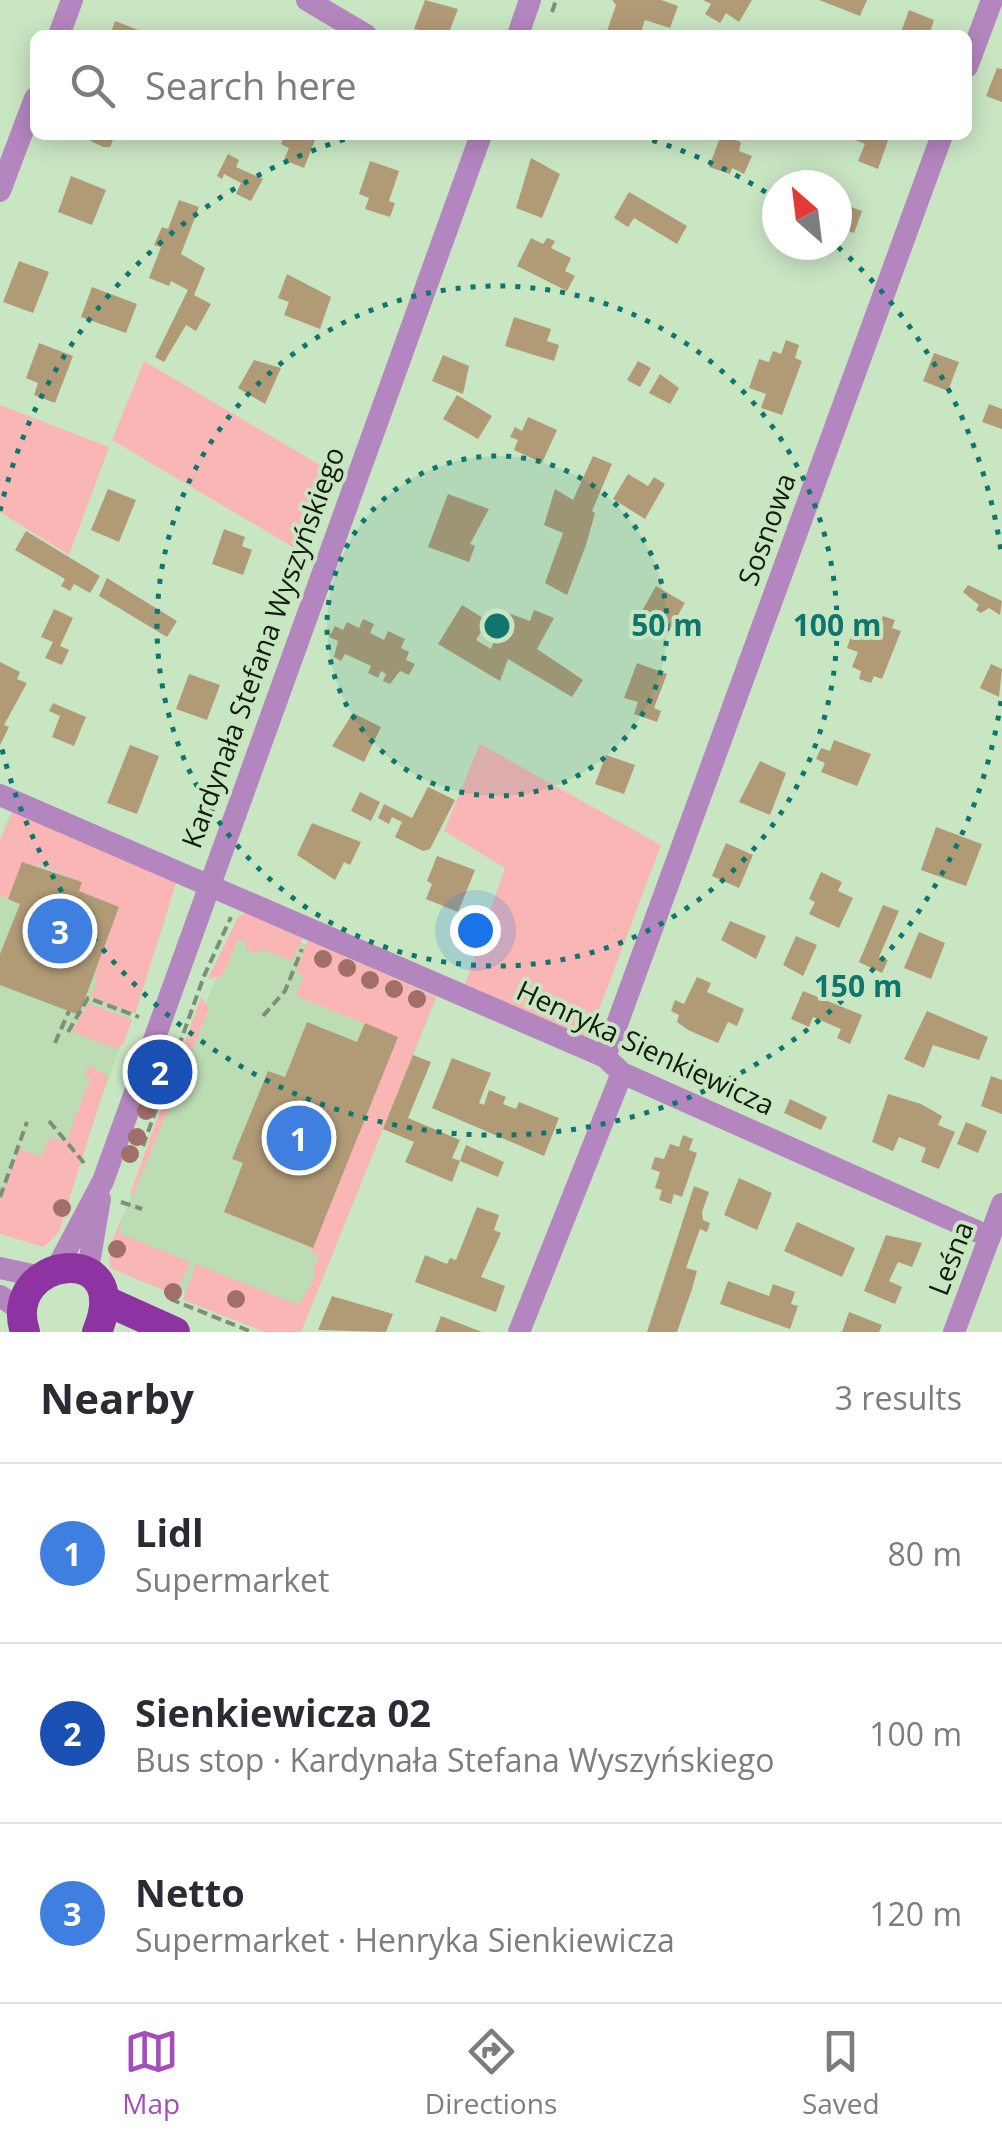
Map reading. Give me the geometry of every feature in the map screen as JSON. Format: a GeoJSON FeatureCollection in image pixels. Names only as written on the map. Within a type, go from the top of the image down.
{"type":"FeatureCollection","features":[{"type":"Feature","properties":{"kind":"main road"},"geometry":{"type":"LineString","coordinates":[[71,1279],[97,1332]]}},
{"type":"Feature","properties":{"kind":"main road"},"geometry":{"type":"LineString","coordinates":[[14,1312],[22,1290],[71,1279],[175,1332]]}},
{"type":"Feature","properties":{"kind":"street"},"geometry":{"type":"LineString","coordinates":[[61,30],[72,0]]}},
{"type":"Feature","properties":{"kind":"street"},"geometry":{"type":"LineString","coordinates":[[307,0],[358,30]]}},
{"type":"Feature","properties":{"kind":"street"},"geometry":{"type":"LineString","coordinates":[[520,30],[530,0]]}},
{"type":"Feature","properties":{"kind":"street"},"geometry":{"type":"LineString","coordinates":[[972,54],[992,0]]}},
{"type":"Feature","properties":{"kind":"street"},"geometry":{"type":"LineString","coordinates":[[0,192],[7,154],[30,108]]}},
{"type":"Feature","properties":{"kind":"street","name":"Kardynała Stefana Wyszyńskiego"},"geometry":{"type":"LineString","coordinates":[[71,1279],[206,886],[479,140]]}},
{"type":"Feature","properties":{"kind":"street","name":"Sosnowa"},"geometry":{"type":"LineString","coordinates":[[519,1332],[940,140]]}},
{"type":"Feature","properties":{"kind":"street","name":"Henryka Sienkiewicza"},"geometry":{"type":"LineString","coordinates":[[0,795],[614,1065],[990,1236]]}},
{"type":"Feature","properties":{"kind":"street","name":"Leśna"},"geometry":{"type":"LineString","coordinates":[[954,1332],[1002,1204]]}},
{"type":"Feature","properties":{"kind":"street"},"geometry":{"type":"LineString","coordinates":[[979,1266],[1002,1274]]}},
{"type":"Feature","properties":{"kind":"street"},"geometry":{"type":"LineString","coordinates":[[0,1268],[71,1279]]}},
{"type":"Feature","properties":{"kind":"path"},"geometry":{"type":"LineString","coordinates":[[143,1146],[204,976],[235,909]]}},
{"type":"Feature","properties":{"kind":"path"},"geometry":{"type":"LineString","coordinates":[[262,1016],[285,991],[310,930]]}},
{"type":"Feature","properties":{"kind":"path"},"geometry":{"type":"LineString","coordinates":[[68,1032],[88,998],[139,1017]]}},
{"type":"Feature","properties":{"kind":"path"},"geometry":{"type":"LineString","coordinates":[[55,1043],[68,1010]]}},
{"type":"Feature","properties":{"kind":"path"},"geometry":{"type":"LineString","coordinates":[[49,1121],[84,1164]]}},
{"type":"Feature","properties":{"kind":"path"},"geometry":{"type":"LineString","coordinates":[[0,1196],[27,1122]]}},
{"type":"Feature","properties":{"kind":"path"},"geometry":{"type":"LineString","coordinates":[[121,1202],[142,1209]]}},
{"type":"Feature","properties":{"kind":"path"},"geometry":{"type":"LineString","coordinates":[[166,1297],[252,1332]]}},
{"type":"Feature","properties":{"kind":"shaded area"},"geometry":{"type":"Polygon","coordinates":[[[144,361],[325,468],[296,549],[112,440],[144,361]]]}},
{"type":"Feature","properties":{"kind":"shaded area"},"geometry":{"type":"Polygon","coordinates":[[[0,405],[109,447],[69,555],[0,512],[0,405]]]}},
{"type":"Feature","properties":{"kind":"shaded area"},"geometry":{"type":"Polygon","coordinates":[[[480,744],[661,845],[588,1039],[465,984],[505,868],[444,831],[480,744]]]}},
{"type":"Feature","properties":{"kind":"shaded area"},"geometry":{"type":"Polygon","coordinates":[[[13,811],[176,883],[135,1014],[90,996],[119,907],[79,891],[82,882],[37,864],[35,868],[22,863],[8,899],[0,895],[0,840],[13,811]]]}},
{"type":"Feature","properties":{"kind":"shaded area"},"geometry":{"type":"Polygon","coordinates":[[[9,817],[149,881],[166,919],[50,1242],[0,1222],[0,840],[9,817]]]}},
{"type":"Feature","properties":{"kind":"shaded area"},"geometry":{"type":"Polygon","coordinates":[[[246,913],[303,938],[292,961],[260,949],[257,954],[245,949],[247,942],[238,939],[222,977],[208,979],[238,917],[246,913]]]}},
{"type":"Feature","properties":{"kind":"shaded area"},"geometry":{"type":"Polygon","coordinates":[[[240,916],[436,999],[301,1332],[270,1332],[125,1264],[114,1239],[240,916]]]}},
{"type":"Feature","properties":{"kind":"shaded area"},"geometry":{"type":"Polygon","coordinates":[[[308,940],[436,997],[301,1332],[265,1332],[183,1300],[196,1264],[299,1305],[316,1274],[313,1271],[319,1256],[311,1252],[397,1037],[296,996],[304,976],[296,972],[308,940]]]}},
{"type":"Feature","properties":{"kind":"shaded area"},"geometry":{"type":"Polygon","coordinates":[[[201,997],[209,1008],[133,1196],[130,1194],[201,997]]]}},
{"type":"Feature","properties":{"kind":"shaded area"},"geometry":{"type":"Polygon","coordinates":[[[88,1003],[132,1020],[123,1045],[115,1048],[72,1032],[88,1003]]]}},
{"type":"Feature","properties":{"kind":"shaded area"},"geometry":{"type":"Polygon","coordinates":[[[89,1065],[108,1076],[59,1232],[44,1247],[0,1234],[0,1202],[19,1148],[41,1157],[50,1137],[66,1142],[90,1079],[84,1076],[89,1065]]]}},
{"type":"Feature","properties":{"kind":"shaded area"},"geometry":{"type":"Polygon","coordinates":[[[122,1216],[119,1233],[190,1262],[175,1295],[110,1268],[109,1249],[122,1216]]]}},
{"type":"Feature","properties":{"kind":"building"},"geometry":{"type":"Polygon","coordinates":[[[425,0],[458,9],[450,30],[414,29],[425,0]]]}},
{"type":"Feature","properties":{"kind":"building"},"geometry":{"type":"Polygon","coordinates":[[[612,0],[661,0],[678,6],[670,28],[645,20],[642,30],[607,30],[616,5],[612,0]]]}},
{"type":"Feature","properties":{"kind":"building"},"geometry":{"type":"Polygon","coordinates":[[[703,0],[752,0],[739,22],[726,13],[720,23],[705,14],[711,4],[703,0]]]}},
{"type":"Feature","properties":{"kind":"building"},"geometry":{"type":"Polygon","coordinates":[[[819,0],[867,0],[860,16],[819,0]]]}},
{"type":"Feature","properties":{"kind":"building"},"geometry":{"type":"Polygon","coordinates":[[[909,10],[934,20],[931,30],[902,30],[909,10]]]}},
{"type":"Feature","properties":{"kind":"building"},"geometry":{"type":"Polygon","coordinates":[[[115,21],[138,30],[112,30],[115,21]]]}},
{"type":"Feature","properties":{"kind":"building"},"geometry":{"type":"Polygon","coordinates":[[[997,68],[1002,69],[1002,102],[986,96],[997,68]]]}},
{"type":"Feature","properties":{"kind":"building"},"geometry":{"type":"Polygon","coordinates":[[[89,140],[113,140],[110,147],[89,140]]]}},
{"type":"Feature","properties":{"kind":"building"},"geometry":{"type":"Polygon","coordinates":[[[282,140],[315,140],[304,168],[284,160],[289,148],[281,144],[282,140]]]}},
{"type":"Feature","properties":{"kind":"building"},"geometry":{"type":"Polygon","coordinates":[[[719,140],[741,142],[739,151],[752,156],[744,174],[732,168],[730,174],[709,167],[719,140]]]}},
{"type":"Feature","properties":{"kind":"building"},"geometry":{"type":"Polygon","coordinates":[[[855,140],[888,140],[878,169],[858,161],[865,144],[855,140]]]}},
{"type":"Feature","properties":{"kind":"building"},"geometry":{"type":"Polygon","coordinates":[[[228,154],[239,160],[236,167],[263,179],[251,201],[236,194],[241,183],[224,174],[222,179],[217,176],[228,154]]]}},
{"type":"Feature","properties":{"kind":"building"},"geometry":{"type":"Polygon","coordinates":[[[531,158],[560,174],[542,218],[516,208],[531,158]]]}},
{"type":"Feature","properties":{"kind":"building"},"geometry":{"type":"Polygon","coordinates":[[[370,161],[399,171],[389,201],[395,203],[390,217],[365,209],[369,198],[359,194],[370,161]]]}},
{"type":"Feature","properties":{"kind":"building"},"geometry":{"type":"Polygon","coordinates":[[[71,176],[106,190],[92,225],[58,212],[71,176]]]}},
{"type":"Feature","properties":{"kind":"building"},"geometry":{"type":"Polygon","coordinates":[[[629,192],[687,226],[677,244],[634,218],[628,227],[614,218],[629,192]]]}},
{"type":"Feature","properties":{"kind":"building"},"geometry":{"type":"Polygon","coordinates":[[[179,200],[199,207],[181,254],[205,268],[194,295],[211,304],[196,331],[186,325],[164,362],[155,357],[188,290],[171,281],[169,286],[149,278],[161,247],[154,245],[162,227],[168,229],[179,200]]]}},
{"type":"Feature","properties":{"kind":"building"},"geometry":{"type":"Polygon","coordinates":[[[852,207],[862,211],[852,232],[852,207]]]}},
{"type":"Feature","properties":{"kind":"building"},"geometry":{"type":"Polygon","coordinates":[[[531,238],[543,244],[547,238],[555,241],[551,248],[571,258],[565,271],[575,276],[567,291],[517,266],[531,238]]]}},
{"type":"Feature","properties":{"kind":"building"},"geometry":{"type":"Polygon","coordinates":[[[19,261],[49,272],[33,313],[3,302],[19,261]]]}},
{"type":"Feature","properties":{"kind":"building"},"geometry":{"type":"Polygon","coordinates":[[[287,274],[331,297],[320,329],[284,315],[289,302],[278,298],[287,274]]]}},
{"type":"Feature","properties":{"kind":"building"},"geometry":{"type":"Polygon","coordinates":[[[92,287],[137,304],[126,333],[81,317],[92,287]]]}},
{"type":"Feature","properties":{"kind":"building"},"geometry":{"type":"Polygon","coordinates":[[[514,317],[551,329],[547,341],[559,345],[554,361],[505,346],[514,317]]]}},
{"type":"Feature","properties":{"kind":"building"},"geometry":{"type":"Polygon","coordinates":[[[786,340],[799,345],[795,358],[802,361],[782,415],[761,408],[766,394],[749,388],[759,359],[769,362],[773,351],[781,354],[786,340]]]}},
{"type":"Feature","properties":{"kind":"building"},"geometry":{"type":"Polygon","coordinates":[[[39,343],[73,356],[55,403],[34,395],[38,383],[26,378],[39,343]]]}},
{"type":"Feature","properties":{"kind":"building"},"geometry":{"type":"Polygon","coordinates":[[[934,353],[959,362],[948,391],[923,381],[934,353]]]}},
{"type":"Feature","properties":{"kind":"building"},"geometry":{"type":"Polygon","coordinates":[[[443,355],[469,366],[463,394],[432,381],[443,355]]]}},
{"type":"Feature","properties":{"kind":"building"},"geometry":{"type":"Polygon","coordinates":[[[254,360],[281,368],[265,404],[238,388],[254,360]]]}},
{"type":"Feature","properties":{"kind":"building"},"geometry":{"type":"Polygon","coordinates":[[[638,361],[651,368],[640,387],[627,380],[638,361]]]}},
{"type":"Feature","properties":{"kind":"building"},"geometry":{"type":"Polygon","coordinates":[[[660,374],[679,388],[670,404],[649,393],[660,374]]]}},
{"type":"Feature","properties":{"kind":"building"},"geometry":{"type":"Polygon","coordinates":[[[457,395],[492,416],[478,439],[443,419],[457,395]]]}},
{"type":"Feature","properties":{"kind":"building"},"geometry":{"type":"Polygon","coordinates":[[[989,404],[1002,409],[1002,429],[982,422],[989,404]]]}},
{"type":"Feature","properties":{"kind":"building"},"geometry":{"type":"Polygon","coordinates":[[[528,417],[557,430],[542,463],[514,450],[518,440],[510,437],[515,427],[522,431],[528,417]]]}},
{"type":"Feature","properties":{"kind":"building"},"geometry":{"type":"Polygon","coordinates":[[[593,456],[612,464],[592,511],[595,513],[586,545],[567,595],[545,583],[563,533],[544,525],[555,489],[573,500],[593,456]]]}},
{"type":"Feature","properties":{"kind":"building"},"geometry":{"type":"Polygon","coordinates":[[[628,474],[648,486],[654,477],[665,484],[645,519],[613,499],[628,474]]]}},
{"type":"Feature","properties":{"kind":"building"},"geometry":{"type":"Polygon","coordinates":[[[108,489],[136,500],[119,542],[91,530],[108,489]]]}},
{"type":"Feature","properties":{"kind":"building"},"geometry":{"type":"Polygon","coordinates":[[[448,494],[489,509],[470,544],[475,546],[469,562],[428,547],[448,494]]]}},
{"type":"Feature","properties":{"kind":"building"},"geometry":{"type":"Polygon","coordinates":[[[224,529],[245,537],[242,546],[252,550],[243,575],[212,564],[224,529]]]}},
{"type":"Feature","properties":{"kind":"building"},"geometry":{"type":"Polygon","coordinates":[[[26,531],[100,576],[90,593],[74,584],[70,591],[61,586],[65,579],[15,550],[26,531]]]}},
{"type":"Feature","properties":{"kind":"building"},"geometry":{"type":"Polygon","coordinates":[[[107,578],[177,621],[167,637],[99,596],[107,578]]]}},
{"type":"Feature","properties":{"kind":"building"},"geometry":{"type":"Polygon","coordinates":[[[968,585],[1002,601],[1000,615],[989,608],[981,613],[976,610],[979,605],[963,592],[968,585]]]}},
{"type":"Feature","properties":{"kind":"building"},"geometry":{"type":"Polygon","coordinates":[[[656,586],[685,603],[667,634],[638,618],[656,586]]]}},
{"type":"Feature","properties":{"kind":"building"},"geometry":{"type":"Polygon","coordinates":[[[462,605],[488,621],[476,640],[491,649],[505,612],[530,621],[534,610],[554,618],[537,649],[583,680],[572,697],[508,659],[500,681],[438,644],[462,605]]]}},
{"type":"Feature","properties":{"kind":"building"},"geometry":{"type":"Polygon","coordinates":[[[54,609],[73,618],[60,646],[69,650],[62,665],[45,658],[53,642],[41,637],[54,609]]]}},
{"type":"Feature","properties":{"kind":"building"},"geometry":{"type":"Polygon","coordinates":[[[883,616],[895,620],[892,628],[901,631],[882,679],[874,676],[871,683],[859,679],[861,671],[852,667],[858,652],[847,648],[853,630],[864,635],[870,619],[880,623],[883,616]]]}},
{"type":"Feature","properties":{"kind":"building"},"geometry":{"type":"Polygon","coordinates":[[[363,619],[374,624],[370,633],[384,640],[388,631],[405,639],[401,648],[409,652],[406,660],[415,664],[409,675],[400,671],[390,684],[383,681],[386,674],[381,671],[378,678],[368,673],[371,666],[345,654],[341,661],[334,657],[338,641],[329,637],[335,626],[343,630],[347,622],[359,628],[363,619]]]}},
{"type":"Feature","properties":{"kind":"building"},"geometry":{"type":"Polygon","coordinates":[[[0,662],[20,672],[17,679],[27,683],[4,725],[9,727],[0,745],[0,662]]]}},
{"type":"Feature","properties":{"kind":"building"},"geometry":{"type":"Polygon","coordinates":[[[637,663],[667,674],[654,708],[661,711],[657,722],[634,714],[638,702],[624,698],[637,663]]]}},
{"type":"Feature","properties":{"kind":"building"},"geometry":{"type":"Polygon","coordinates":[[[991,664],[1002,669],[999,697],[980,688],[991,664]]]}},
{"type":"Feature","properties":{"kind":"building"},"geometry":{"type":"Polygon","coordinates":[[[189,674],[220,685],[207,720],[176,709],[189,674]]]}},
{"type":"Feature","properties":{"kind":"building"},"geometry":{"type":"Polygon","coordinates":[[[53,703],[86,717],[74,746],[52,737],[60,716],[49,711],[53,703]]]}},
{"type":"Feature","properties":{"kind":"building"},"geometry":{"type":"Polygon","coordinates":[[[353,713],[381,727],[364,762],[332,746],[353,713]]]}},
{"type":"Feature","properties":{"kind":"building"},"geometry":{"type":"Polygon","coordinates":[[[834,740],[871,754],[857,786],[821,772],[825,763],[816,759],[821,748],[830,751],[834,740]]]}},
{"type":"Feature","properties":{"kind":"building"},"geometry":{"type":"Polygon","coordinates":[[[130,745],[159,756],[137,814],[107,803],[130,745]]]}},
{"type":"Feature","properties":{"kind":"building"},"geometry":{"type":"Polygon","coordinates":[[[606,755],[635,765],[624,794],[595,784],[606,755]]]}},
{"type":"Feature","properties":{"kind":"building"},"geometry":{"type":"Polygon","coordinates":[[[760,761],[786,773],[770,815],[739,802],[760,761]]]}},
{"type":"Feature","properties":{"kind":"building"},"geometry":{"type":"Polygon","coordinates":[[[428,787],[455,800],[430,849],[423,851],[395,837],[402,822],[392,817],[389,824],[378,818],[384,804],[412,818],[428,787]]]}},
{"type":"Feature","properties":{"kind":"building"},"geometry":{"type":"Polygon","coordinates":[[[360,792],[380,802],[371,821],[351,811],[360,792]]]}},
{"type":"Feature","properties":{"kind":"building"},"geometry":{"type":"Polygon","coordinates":[[[312,823],[361,842],[350,865],[344,862],[335,880],[297,855],[312,823]]]}},
{"type":"Feature","properties":{"kind":"building"},"geometry":{"type":"Polygon","coordinates":[[[936,827],[982,844],[966,886],[921,870],[936,827]]]}},
{"type":"Feature","properties":{"kind":"building"},"geometry":{"type":"Polygon","coordinates":[[[726,843],[753,855],[739,888],[712,876],[726,843]]]}},
{"type":"Feature","properties":{"kind":"building"},"geometry":{"type":"Polygon","coordinates":[[[437,856],[475,870],[458,912],[426,899],[432,884],[427,881],[437,856]]]}},
{"type":"Feature","properties":{"kind":"building"},"geometry":{"type":"Polygon","coordinates":[[[22,862],[82,882],[79,891],[119,907],[79,1015],[0,985],[0,954],[20,904],[8,899],[22,862]]]}},
{"type":"Feature","properties":{"kind":"building"},"geometry":{"type":"Polygon","coordinates":[[[821,872],[842,882],[838,891],[853,898],[839,928],[809,914],[815,902],[809,899],[821,872]]]}},
{"type":"Feature","properties":{"kind":"building"},"geometry":{"type":"Polygon","coordinates":[[[883,905],[899,911],[879,957],[888,960],[882,973],[859,962],[883,905]]]}},
{"type":"Feature","properties":{"kind":"building"},"geometry":{"type":"Polygon","coordinates":[[[730,921],[766,936],[756,959],[721,940],[730,921]]]}},
{"type":"Feature","properties":{"kind":"building"},"geometry":{"type":"Polygon","coordinates":[[[919,932],[945,943],[931,979],[904,968],[919,932]]]}},
{"type":"Feature","properties":{"kind":"building"},"geometry":{"type":"Polygon","coordinates":[[[796,936],[817,945],[803,976],[783,965],[796,936]]]}},
{"type":"Feature","properties":{"kind":"building"},"geometry":{"type":"Polygon","coordinates":[[[697,977],[711,983],[707,992],[744,1009],[737,1026],[728,1022],[718,1043],[688,1030],[677,1022],[679,1015],[671,1011],[675,1000],[684,1004],[697,977]]]}},
{"type":"Feature","properties":{"kind":"building"},"geometry":{"type":"Polygon","coordinates":[[[803,991],[862,1015],[850,1044],[837,1038],[841,1029],[813,1017],[809,1027],[791,1019],[803,991]]]}},
{"type":"Feature","properties":{"kind":"building"},"geometry":{"type":"Polygon","coordinates":[[[927,1011],[988,1037],[979,1060],[933,1045],[924,1068],[904,1059],[927,1011]]]}},
{"type":"Feature","properties":{"kind":"building"},"geometry":{"type":"Polygon","coordinates":[[[307,1022],[357,1042],[365,1023],[398,1037],[313,1248],[224,1212],[243,1163],[232,1159],[268,1071],[285,1077],[307,1022]]]}},
{"type":"Feature","properties":{"kind":"building"},"geometry":{"type":"Polygon","coordinates":[[[413,1055],[431,1062],[408,1118],[460,1140],[452,1158],[460,1161],[452,1182],[405,1162],[414,1142],[383,1129],[413,1055]]]}},
{"type":"Feature","properties":{"kind":"building"},"geometry":{"type":"Polygon","coordinates":[[[452,1058],[491,1073],[479,1103],[484,1105],[489,1090],[506,1097],[503,1104],[516,1109],[519,1102],[559,1118],[544,1156],[432,1108],[452,1058]]]}},
{"type":"Feature","properties":{"kind":"building"},"geometry":{"type":"Polygon","coordinates":[[[991,1076],[1002,1080],[1002,1114],[981,1106],[991,1076]]]}},
{"type":"Feature","properties":{"kind":"building"},"geometry":{"type":"Polygon","coordinates":[[[888,1094],[921,1104],[942,1116],[938,1125],[955,1132],[939,1169],[921,1162],[926,1148],[899,1137],[893,1151],[872,1142],[888,1094]]]}},
{"type":"Feature","properties":{"kind":"building"},"geometry":{"type":"Polygon","coordinates":[[[790,1099],[827,1117],[821,1130],[784,1113],[790,1099]]]}},
{"type":"Feature","properties":{"kind":"building"},"geometry":{"type":"Polygon","coordinates":[[[966,1122],[987,1131],[978,1153],[957,1144],[966,1122]]]}},
{"type":"Feature","properties":{"kind":"building"},"geometry":{"type":"Polygon","coordinates":[[[683,1135],[693,1139],[689,1150],[697,1153],[682,1197],[674,1194],[671,1204],[659,1200],[662,1190],[655,1188],[660,1172],[651,1169],[655,1157],[664,1159],[670,1144],[679,1147],[683,1135]]]}},
{"type":"Feature","properties":{"kind":"building"},"geometry":{"type":"Polygon","coordinates":[[[466,1145],[504,1162],[498,1177],[460,1161],[466,1145]]]}},
{"type":"Feature","properties":{"kind":"building"},"geometry":{"type":"Polygon","coordinates":[[[739,1178],[772,1193],[757,1230],[724,1215],[739,1178]]]}},
{"type":"Feature","properties":{"kind":"building"},"geometry":{"type":"Polygon","coordinates":[[[694,1186],[709,1192],[702,1212],[703,1220],[710,1223],[707,1232],[700,1229],[686,1268],[697,1271],[692,1289],[677,1332],[647,1332],[694,1186]]]}},
{"type":"Feature","properties":{"kind":"building"},"geometry":{"type":"Polygon","coordinates":[[[477,1207],[499,1215],[494,1230],[501,1233],[481,1277],[505,1286],[496,1312],[415,1282],[425,1255],[447,1264],[450,1258],[456,1260],[477,1207]]]}},
{"type":"Feature","properties":{"kind":"building"},"geometry":{"type":"Polygon","coordinates":[[[797,1222],[855,1248],[842,1277],[784,1251],[797,1222]]]}},
{"type":"Feature","properties":{"kind":"building"},"geometry":{"type":"Polygon","coordinates":[[[886,1235],[922,1243],[912,1267],[898,1262],[889,1281],[902,1287],[895,1304],[864,1291],[886,1235]]]}},
{"type":"Feature","properties":{"kind":"building"},"geometry":{"type":"Polygon","coordinates":[[[728,1281],[769,1296],[773,1284],[795,1292],[791,1304],[798,1306],[790,1329],[720,1304],[728,1281]]]}},
{"type":"Feature","properties":{"kind":"building"},"geometry":{"type":"Polygon","coordinates":[[[332,1296],[393,1314],[386,1332],[318,1330],[332,1296]]]}},
{"type":"Feature","properties":{"kind":"building"},"geometry":{"type":"Polygon","coordinates":[[[849,1312],[882,1325],[879,1332],[842,1332],[849,1312]]]}},
{"type":"Feature","properties":{"kind":"building"},"geometry":{"type":"Polygon","coordinates":[[[441,1316],[482,1332],[435,1332],[441,1316]]]}},
{"type":"Feature","properties":{"kind":"place","name":"Netto"},"geometry":{"type":"Point","coordinates":[60,931]}},
{"type":"Feature","properties":{"kind":"place","name":"Sienkiewicza 02"},"geometry":{"type":"Point","coordinates":[160,1072]}},
{"type":"Feature","properties":{"kind":"place","name":"Lidl"},"geometry":{"type":"Point","coordinates":[299,1138]}}]}
